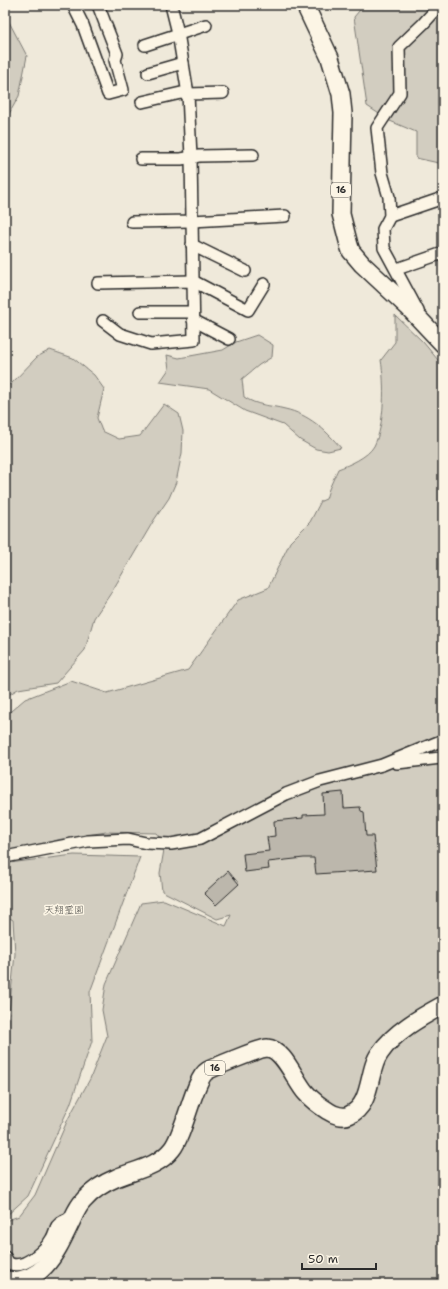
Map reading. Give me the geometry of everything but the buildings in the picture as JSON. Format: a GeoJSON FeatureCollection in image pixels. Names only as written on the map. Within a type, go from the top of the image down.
{"type":"FeatureCollection","features":[{"type":"Feature","properties":{"kind":"main road","name":"16"},"geometry":{"type":"LineString","coordinates":[[305,5],[330,58],[341,94],[343,113],[341,214],[348,245],[362,264],[423,322],[443,344]]}},
{"type":"Feature","properties":{"kind":"main road","name":"16"},"geometry":{"type":"LineString","coordinates":[[5,1280],[25,1280],[34,1276],[43,1268],[60,1244],[73,1217],[83,1201],[100,1186],[115,1178],[157,1163],[173,1148],[200,1080],[207,1071],[258,1050],[267,1048],[271,1049],[281,1055],[306,1093],[320,1106],[335,1114],[344,1116],[349,1115],[357,1110],[365,1098],[375,1061],[380,1052],[400,1033],[443,1005]]}},
{"type":"Feature","properties":{"kind":"street"},"geometry":{"type":"LineString","coordinates":[[73,5],[83,25],[108,94],[123,90],[115,60],[117,54],[98,5]]}},
{"type":"Feature","properties":{"kind":"street"},"geometry":{"type":"LineString","coordinates":[[103,321],[120,334],[151,344],[194,340],[191,157],[188,94],[178,33],[170,5]]}},
{"type":"Feature","properties":{"kind":"street"},"geometry":{"type":"LineString","coordinates":[[423,322],[397,269],[384,248],[383,229],[390,216],[389,196],[382,173],[377,128],[400,93],[399,47],[440,5]]}},
{"type":"Feature","properties":{"kind":"street"},"geometry":{"type":"LineString","coordinates":[[145,44],[206,25]]}},
{"type":"Feature","properties":{"kind":"street"},"geometry":{"type":"LineString","coordinates":[[148,73],[183,63]]}},
{"type":"Feature","properties":{"kind":"street"},"geometry":{"type":"LineString","coordinates":[[142,102],[181,93],[223,93]]}},
{"type":"Feature","properties":{"kind":"street"},"geometry":{"type":"LineString","coordinates":[[141,159],[181,159],[191,157],[253,155]]}},
{"type":"Feature","properties":{"kind":"street"},"geometry":{"type":"LineString","coordinates":[[390,216],[443,198]]}},
{"type":"Feature","properties":{"kind":"street"},"geometry":{"type":"LineString","coordinates":[[132,222],[192,221],[285,216]]}},
{"type":"Feature","properties":{"kind":"street"},"geometry":{"type":"LineString","coordinates":[[192,246],[245,271]]}},
{"type":"Feature","properties":{"kind":"street"},"geometry":{"type":"LineString","coordinates":[[397,269],[443,253]]}},
{"type":"Feature","properties":{"kind":"street"},"geometry":{"type":"LineString","coordinates":[[98,283],[193,281],[248,310],[264,284]]}},
{"type":"Feature","properties":{"kind":"street"},"geometry":{"type":"LineString","coordinates":[[140,312],[193,316],[229,339]]}},
{"type":"Feature","properties":{"kind":"street"},"geometry":{"type":"LineString","coordinates":[[382,765],[443,740]]}},
{"type":"Feature","properties":{"kind":"street"},"geometry":{"type":"LineString","coordinates":[[5,857],[88,841],[128,839],[146,843],[171,844],[200,838],[286,794],[320,781],[382,765],[441,758]]}},
{"type":"Feature","properties":{"kind":"street"},"geometry":{"type":"LineString","coordinates":[[5,1257],[10,1263],[16,1265],[27,1262],[41,1252],[52,1238],[57,1226],[64,1220],[73,1217]]}},
{"type":"Feature","properties":{"kind":"green space"},"geometry":{"type":"Polygon","coordinates":[[[364,5],[443,5],[443,164],[416,158],[416,132],[390,121],[367,106],[354,17],[364,5]]]}},
{"type":"Feature","properties":{"kind":"green space"},"geometry":{"type":"Polygon","coordinates":[[[5,10],[8,20],[27,56],[19,96],[5,121],[5,10]]]}},
{"type":"Feature","properties":{"kind":"green space"},"geometry":{"type":"Polygon","coordinates":[[[395,315],[423,342],[443,366],[443,1284],[5,1284],[5,1221],[19,1216],[35,1195],[68,1119],[90,1079],[107,1036],[102,1010],[106,984],[141,903],[164,900],[226,926],[231,915],[217,919],[162,891],[160,873],[165,844],[156,833],[106,832],[62,839],[5,852],[5,716],[25,699],[71,681],[107,693],[188,670],[238,600],[268,588],[290,542],[310,522],[321,501],[326,499],[338,469],[363,457],[374,446],[378,437],[383,404],[381,360],[395,342],[395,315]]]}},
{"type":"Feature","properties":{"kind":"green space"},"geometry":{"type":"Polygon","coordinates":[[[257,335],[273,345],[272,357],[259,365],[242,379],[244,397],[259,404],[293,411],[309,419],[323,429],[341,448],[328,451],[316,449],[300,440],[283,425],[245,411],[209,389],[160,382],[169,369],[167,355],[179,358],[223,350],[236,342],[257,335]]]}},
{"type":"Feature","properties":{"kind":"green space"},"geometry":{"type":"Polygon","coordinates":[[[50,350],[73,358],[94,375],[104,389],[97,418],[102,431],[119,439],[140,436],[164,404],[179,414],[183,431],[182,453],[176,482],[169,498],[94,618],[85,650],[56,683],[18,689],[5,697],[5,387],[12,383],[37,357],[50,350]]]}},
{"type":"Feature","properties":{"kind":"green space","name":"天翔霊園"},"geometry":{"type":"Polygon","coordinates":[[[74,855],[140,857],[90,992],[92,1041],[70,1105],[28,1196],[5,1217],[5,1051],[15,954],[13,920],[5,915],[5,864],[74,855]]]}}]}
